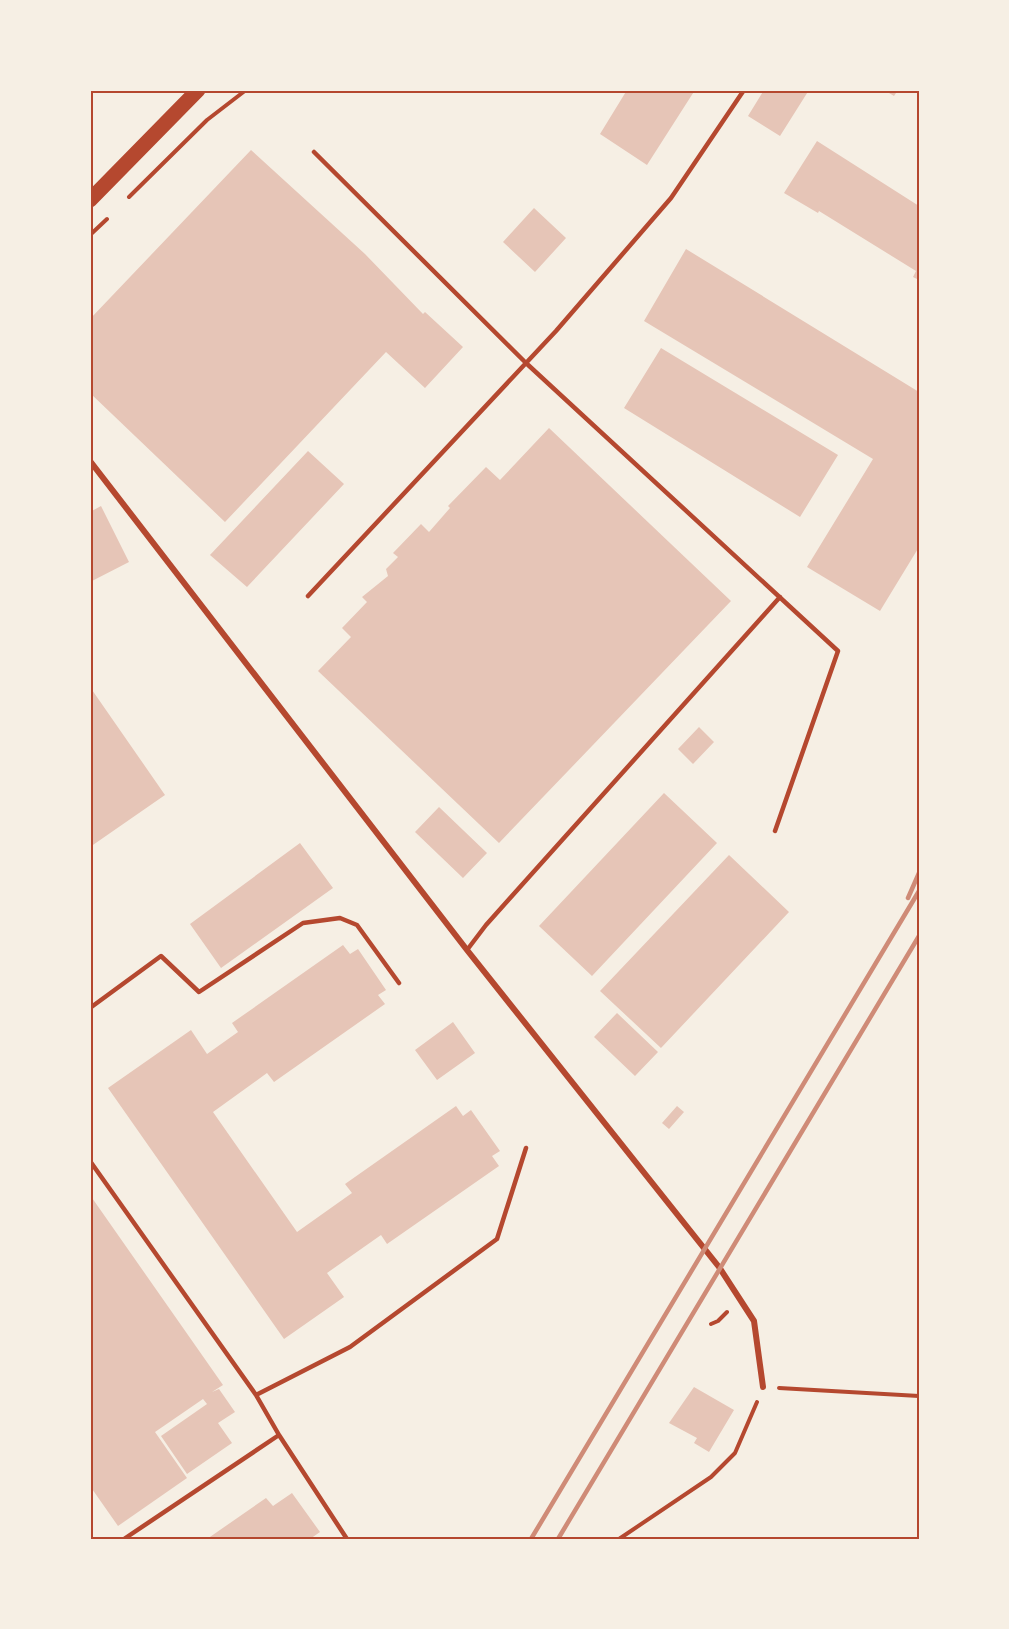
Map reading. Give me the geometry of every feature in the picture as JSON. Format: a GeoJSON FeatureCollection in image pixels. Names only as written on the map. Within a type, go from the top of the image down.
{"type":"FeatureCollection","features":[{"type":"Feature","properties":{"kind":"main road"},"geometry":{"type":"LineString","coordinates":[[90,200],[198,90]]}},
{"type":"Feature","properties":{"kind":"street"},"geometry":{"type":"LineString","coordinates":[[90,461],[466,950],[719,1267],[754,1321],[764,1387]]}},
{"type":"Feature","properties":{"kind":"lane"},"geometry":{"type":"LineString","coordinates":[[308,596],[526,363],[671,198],[744,90]]}},
{"type":"Feature","properties":{"kind":"lane"},"geometry":{"type":"LineString","coordinates":[[314,152],[526,363],[838,651],[774,831]]}},
{"type":"Feature","properties":{"kind":"lane"},"geometry":{"type":"LineString","coordinates":[[466,950],[780,597]]}},
{"type":"Feature","properties":{"kind":"lane"},"geometry":{"type":"LineString","coordinates":[[90,1008],[161,956],[199,992],[303,923],[340,918],[357,925],[399,983]]}},
{"type":"Feature","properties":{"kind":"lane"},"geometry":{"type":"LineString","coordinates":[[256,1395],[350,1347],[497,1239],[526,1148]]}},
{"type":"Feature","properties":{"kind":"lane"},"geometry":{"type":"LineString","coordinates":[[90,1161],[256,1395],[279,1435],[347,1539]]}},
{"type":"Feature","properties":{"kind":"lane"},"geometry":{"type":"LineString","coordinates":[[124,1539],[279,1435]]}},
{"type":"Feature","properties":{"kind":"path"},"geometry":{"type":"LineString","coordinates":[[123,202],[207,120],[246,90]]}},
{"type":"Feature","properties":{"kind":"path"},"geometry":{"type":"LineString","coordinates":[[90,235],[115,210]]}},
{"type":"Feature","properties":{"kind":"path"},"geometry":{"type":"LineString","coordinates":[[619,1539],[711,1477],[735,1453],[764,1387],[919,1396]]}},
{"type":"Feature","properties":{"kind":"building"},"geometry":{"type":"Polygon","coordinates":[[[627,90],[695,90],[647,165],[600,134],[627,90]]]}},
{"type":"Feature","properties":{"kind":"building"},"geometry":{"type":"Polygon","coordinates":[[[764,90],[809,90],[780,136],[748,116],[764,90]]]}},
{"type":"Feature","properties":{"kind":"building"},"geometry":{"type":"Polygon","coordinates":[[[884,90],[898,90],[894,96],[884,90]]]}},
{"type":"Feature","properties":{"kind":"building"},"geometry":{"type":"Polygon","coordinates":[[[817,141],[919,206],[919,280],[913,277],[916,271],[819,211],[818,213],[784,193],[817,141]]]}},
{"type":"Feature","properties":{"kind":"building"},"geometry":{"type":"Polygon","coordinates":[[[251,150],[365,254],[423,314],[425,312],[463,347],[425,388],[386,352],[225,522],[90,393],[90,319],[251,150]]]}},
{"type":"Feature","properties":{"kind":"building"},"geometry":{"type":"Polygon","coordinates":[[[534,208],[566,238],[535,272],[503,242],[534,208]]]}},
{"type":"Feature","properties":{"kind":"building"},"geometry":{"type":"Polygon","coordinates":[[[686,249],[919,392],[919,547],[880,611],[807,567],[873,459],[644,321],[686,249]]]}},
{"type":"Feature","properties":{"kind":"building"},"geometry":{"type":"Polygon","coordinates":[[[661,348],[838,455],[800,517],[624,408],[661,348]]]}},
{"type":"Feature","properties":{"kind":"building"},"geometry":{"type":"Polygon","coordinates":[[[549,428],[731,601],[499,843],[318,671],[351,637],[342,628],[367,602],[362,597],[388,576],[386,569],[398,557],[393,553],[421,524],[429,532],[450,508],[448,506],[486,467],[500,480],[549,428]]]}},
{"type":"Feature","properties":{"kind":"building"},"geometry":{"type":"Polygon","coordinates":[[[308,451],[344,484],[247,587],[210,555],[308,451]]]}},
{"type":"Feature","properties":{"kind":"building"},"geometry":{"type":"Polygon","coordinates":[[[101,506],[129,562],[90,582],[90,512],[101,506]]]}},
{"type":"Feature","properties":{"kind":"building"},"geometry":{"type":"Polygon","coordinates":[[[90,687],[165,795],[90,847],[90,687]]]}},
{"type":"Feature","properties":{"kind":"building"},"geometry":{"type":"Polygon","coordinates":[[[699,727],[714,742],[693,764],[678,749],[699,727]]]}},
{"type":"Feature","properties":{"kind":"building"},"geometry":{"type":"Polygon","coordinates":[[[664,793],[717,843],[592,976],[539,926],[664,793]]]}},
{"type":"Feature","properties":{"kind":"building"},"geometry":{"type":"Polygon","coordinates":[[[439,807],[487,853],[463,878],[415,832],[439,807]]]}},
{"type":"Feature","properties":{"kind":"building"},"geometry":{"type":"Polygon","coordinates":[[[300,843],[333,888],[221,968],[190,924],[300,843]]]}},
{"type":"Feature","properties":{"kind":"building"},"geometry":{"type":"Polygon","coordinates":[[[729,855],[789,912],[661,1048],[600,991],[729,855]]]}},
{"type":"Feature","properties":{"kind":"building"},"geometry":{"type":"Polygon","coordinates":[[[343,945],[350,954],[358,949],[386,990],[378,995],[385,1004],[274,1082],[267,1073],[213,1112],[297,1232],[352,1193],[345,1184],[456,1106],[463,1116],[471,1110],[500,1151],[492,1156],[499,1166],[387,1244],[381,1235],[327,1273],[344,1297],[284,1339],[108,1088],[191,1030],[207,1054],[238,1032],[232,1023],[343,945]]]}},
{"type":"Feature","properties":{"kind":"building"},"geometry":{"type":"Polygon","coordinates":[[[617,1013],[658,1052],[635,1076],[594,1037],[617,1013]]]}},
{"type":"Feature","properties":{"kind":"building"},"geometry":{"type":"Polygon","coordinates":[[[453,1022],[475,1053],[437,1080],[415,1050],[453,1022]]]}},
{"type":"Feature","properties":{"kind":"building"},"geometry":{"type":"Polygon","coordinates":[[[677,1106],[684,1112],[669,1129],[662,1123],[677,1106]]]}},
{"type":"Feature","properties":{"kind":"building"},"geometry":{"type":"Polygon","coordinates":[[[90,1195],[223,1385],[212,1392],[219,1389],[235,1412],[218,1423],[232,1443],[187,1474],[161,1436],[207,1404],[203,1399],[155,1432],[187,1478],[118,1526],[90,1486],[90,1195]]]}},
{"type":"Feature","properties":{"kind":"building"},"geometry":{"type":"Polygon","coordinates":[[[694,1387],[734,1410],[709,1452],[694,1443],[697,1438],[669,1423],[694,1387]]]}},
{"type":"Feature","properties":{"kind":"building"},"geometry":{"type":"Polygon","coordinates":[[[292,1493],[320,1532],[310,1539],[207,1539],[266,1498],[273,1506],[292,1493]]]}},
{"type":"Feature","properties":{"kind":"railway"},"geometry":{"type":"LineString","coordinates":[[908,898],[919,873]]}},
{"type":"Feature","properties":{"kind":"railway"},"geometry":{"type":"LineString","coordinates":[[531,1539],[919,891]]}},
{"type":"Feature","properties":{"kind":"railway"},"geometry":{"type":"LineString","coordinates":[[558,1539],[919,936]]}}]}
